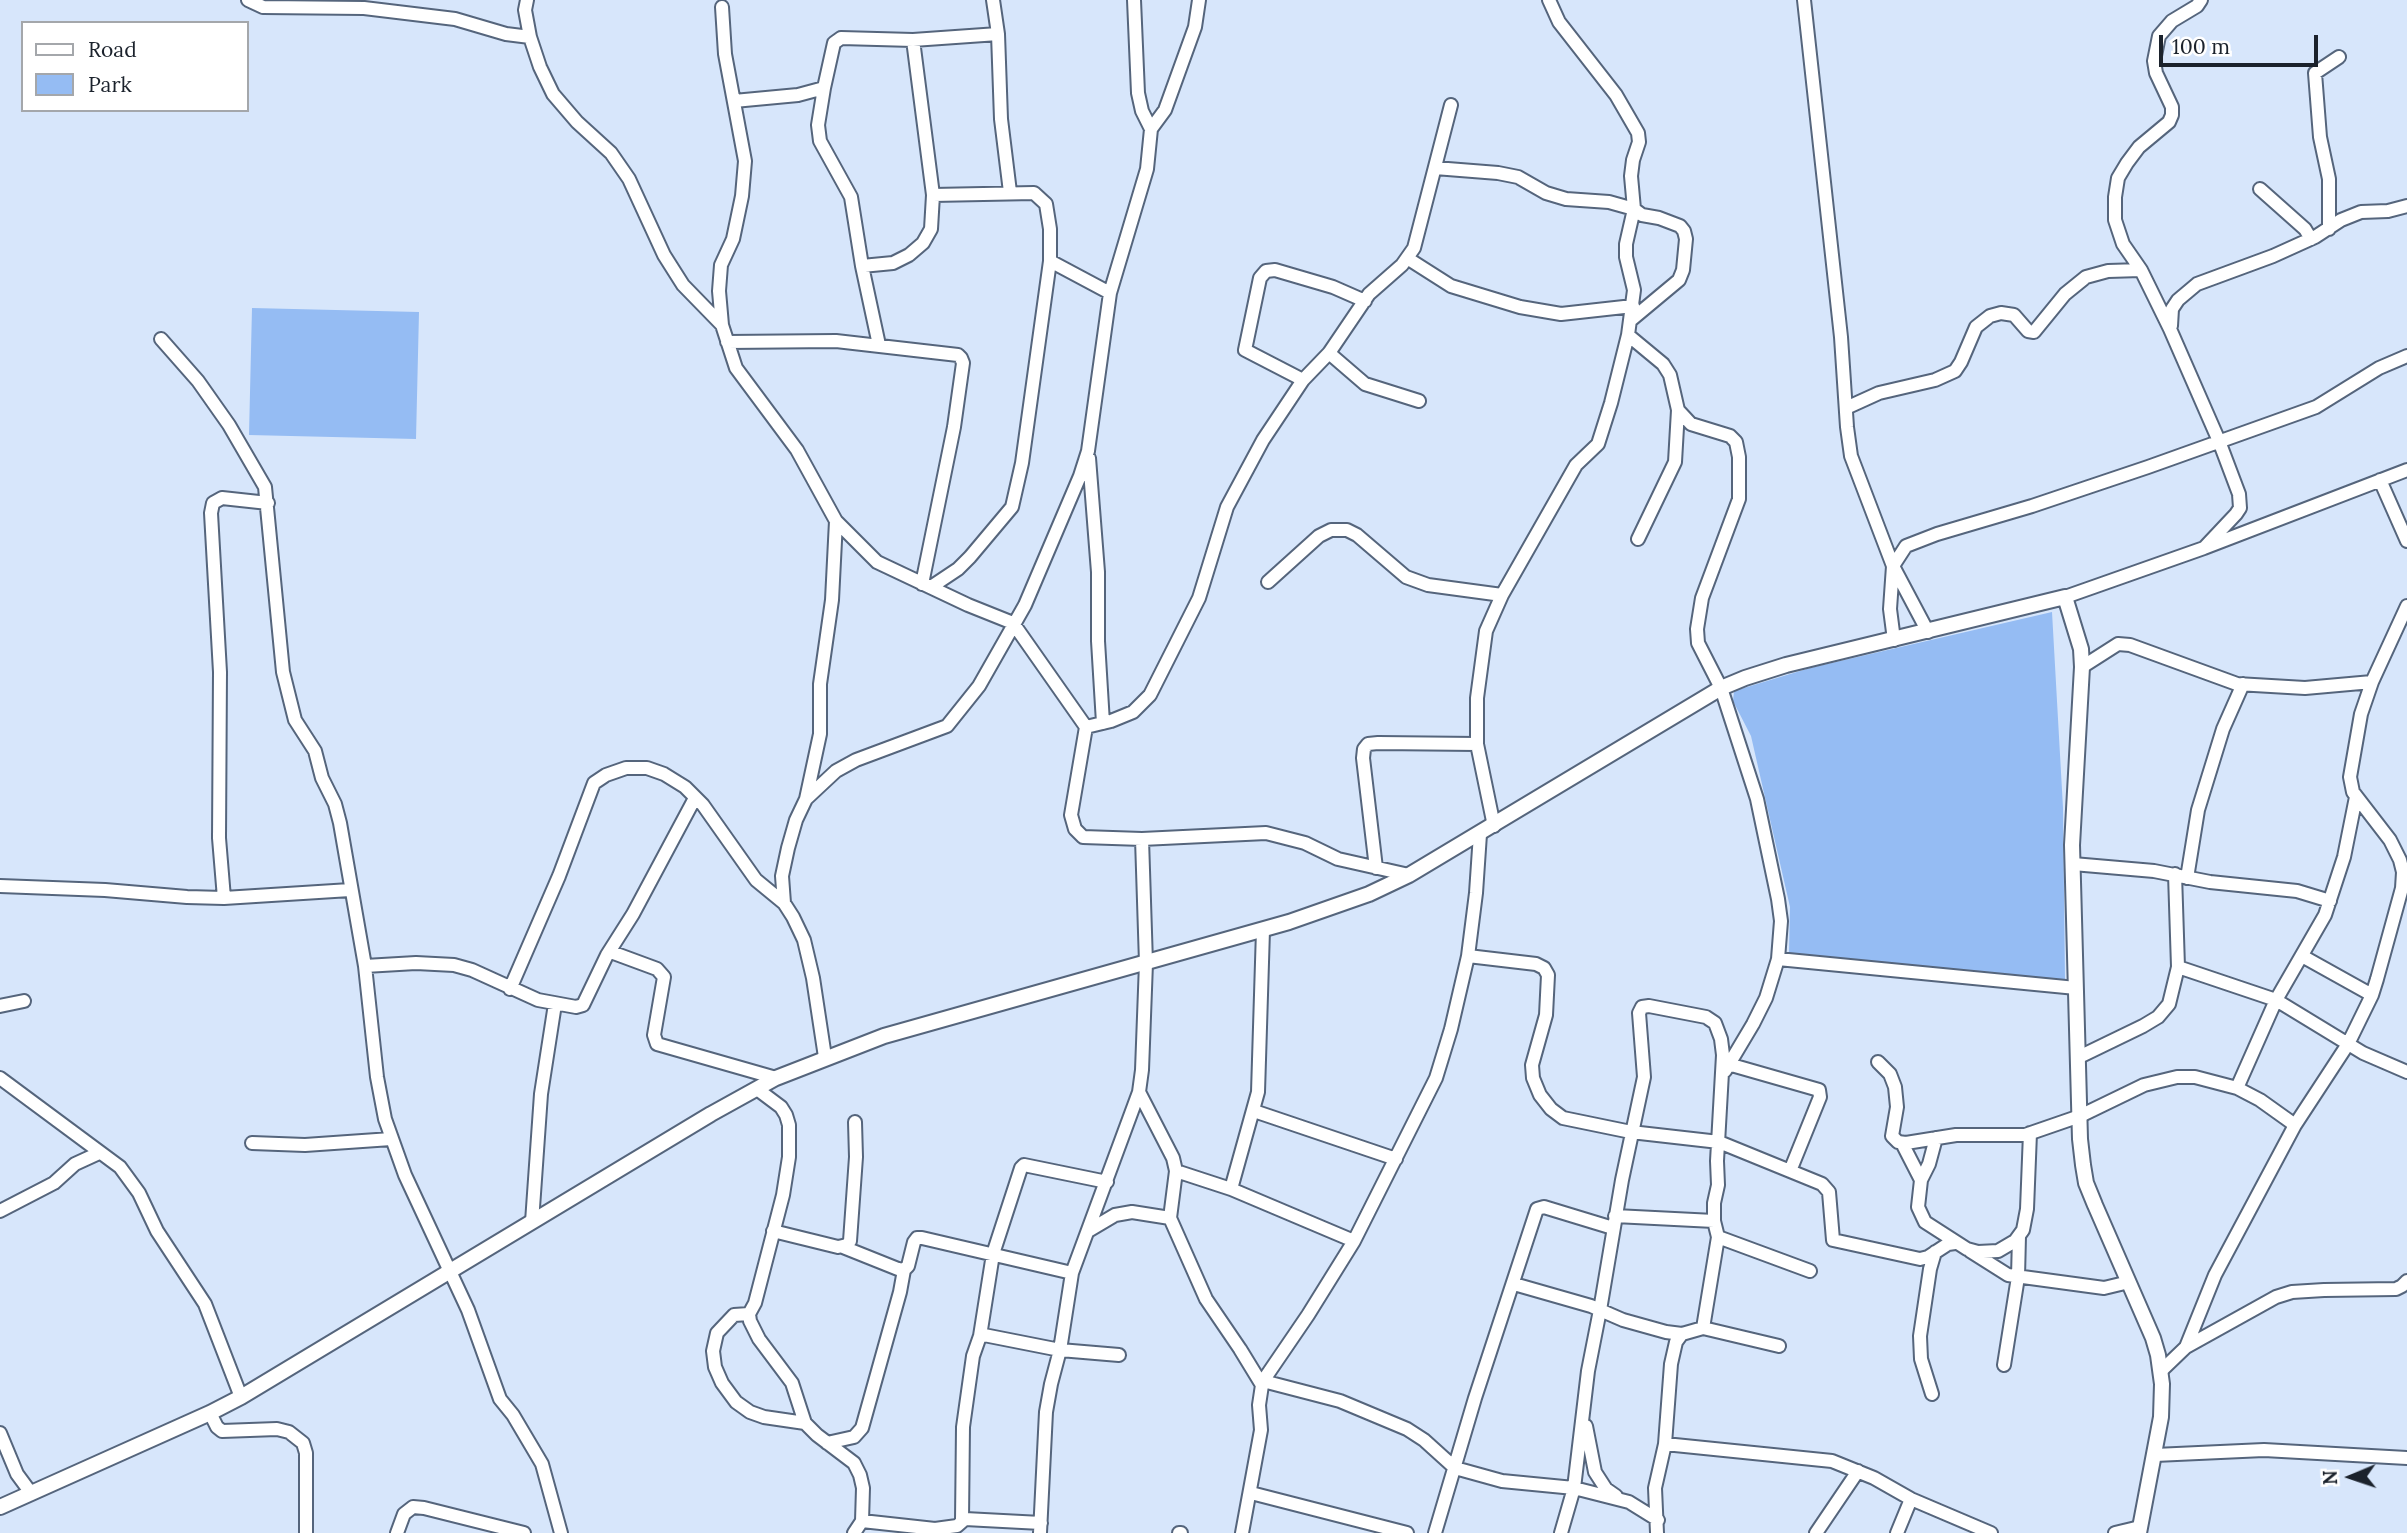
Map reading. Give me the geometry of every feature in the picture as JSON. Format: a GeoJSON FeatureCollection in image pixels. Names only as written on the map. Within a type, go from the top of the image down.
{"type":"FeatureCollection","features":[{"type":"Feature","properties":{"kind":"street"},"geometry":{"type":"LineString","coordinates":[[248,0],[263,7],[364,9],[455,19],[506,34],[530,37]]}},
{"type":"Feature","properties":{"kind":"street"},"geometry":{"type":"LineString","coordinates":[[527,0],[525,10],[530,37],[553,94],[577,122],[611,153],[629,179],[664,255],[683,285],[722,326]]}},
{"type":"Feature","properties":{"kind":"street"},"geometry":{"type":"LineString","coordinates":[[993,0],[998,34],[1000,119],[1010,192]]}},
{"type":"Feature","properties":{"kind":"street"},"geometry":{"type":"LineString","coordinates":[[1134,0],[1138,93],[1142,111],[1151,130]]}},
{"type":"Feature","properties":{"kind":"street"},"geometry":{"type":"LineString","coordinates":[[1102,723],[1098,572],[1088,451],[1111,293],[1147,169],[1151,130],[1165,110],[1195,27],[1199,0]]}},
{"type":"Feature","properties":{"kind":"street"},"geometry":{"type":"LineString","coordinates":[[1494,826],[1477,744],[1477,698],[1486,631],[1502,595],[1576,465],[1598,444],[1611,403],[1633,306],[1634,290],[1626,257],[1626,244],[1634,209],[1631,176],[1639,142],[1638,133],[1616,95],[1559,22],[1549,0]]}},
{"type":"Feature","properties":{"kind":"street"},"geometry":{"type":"LineString","coordinates":[[1804,0],[1841,337],[1851,456],[1893,566],[1928,632]]}},
{"type":"Feature","properties":{"kind":"street"},"geometry":{"type":"LineString","coordinates":[[2201,0],[2172,21],[2159,36],[2154,61],[2156,73],[2172,107],[2172,115],[2169,122],[2139,147],[2118,178],[2115,220],[2123,244],[2141,270],[2170,329],[2220,442],[2239,494],[2240,508],[2204,548]]}},
{"type":"Feature","properties":{"kind":"street"},"geometry":{"type":"LineString","coordinates":[[722,7],[725,54],[745,161],[742,196],[733,239],[721,265],[719,291],[722,326],[736,368],[797,450],[836,521],[877,562],[1013,623],[1086,727],[1071,815],[1074,829],[1083,837],[1142,839],[1266,833],[1305,843],[1338,859],[1409,876]]}},
{"type":"Feature","properties":{"kind":"street"},"geometry":{"type":"LineString","coordinates":[[879,345],[851,197],[820,141],[818,125],[834,43],[838,39],[913,40],[998,34]]}},
{"type":"Feature","properties":{"kind":"street"},"geometry":{"type":"LineString","coordinates":[[862,266],[893,263],[909,255],[923,243],[931,229],[933,195],[913,40]]}},
{"type":"Feature","properties":{"kind":"street"},"geometry":{"type":"LineString","coordinates":[[2329,229],[2329,179],[2320,137],[2315,73],[2339,57]]}},
{"type":"Feature","properties":{"kind":"street"},"geometry":{"type":"LineString","coordinates":[[733,101],[824,89]]}},
{"type":"Feature","properties":{"kind":"street"},"geometry":{"type":"LineString","coordinates":[[1086,727],[1133,712],[1150,695],[1199,598],[1227,507],[1264,440],[1303,380],[1329,353],[1369,293],[1402,265],[1414,248],[1451,105]]}},
{"type":"Feature","properties":{"kind":"street"},"geometry":{"type":"LineString","coordinates":[[1435,167],[1518,177],[1546,193],[1566,199],[1609,202],[1680,226],[1686,239],[1683,270],[1679,280],[1631,320]]}},
{"type":"Feature","properties":{"kind":"street"},"geometry":{"type":"LineString","coordinates":[[2260,189],[2305,229],[2311,239]]}},
{"type":"Feature","properties":{"kind":"street"},"geometry":{"type":"LineString","coordinates":[[927,586],[958,569],[1012,507],[1022,463],[1050,261],[1050,229],[1046,204],[1034,193],[933,195]]}},
{"type":"Feature","properties":{"kind":"street"},"geometry":{"type":"LineString","coordinates":[[2170,329],[2172,309],[2178,300],[2197,284],[2273,256],[2361,212],[2388,211],[2407,206]]}},
{"type":"Feature","properties":{"kind":"street"},"geometry":{"type":"LineString","coordinates":[[1407,258],[1451,286],[1520,307],[1560,314],[1633,306]]}},
{"type":"Feature","properties":{"kind":"street"},"geometry":{"type":"LineString","coordinates":[[1050,261],[1111,293]]}},
{"type":"Feature","properties":{"kind":"street"},"geometry":{"type":"LineString","coordinates":[[1303,380],[1245,350],[1260,278],[1266,271],[1275,270],[1333,287],[1365,300]]}},
{"type":"Feature","properties":{"kind":"street"},"geometry":{"type":"LineString","coordinates":[[1846,408],[1880,393],[1935,380],[1955,371],[1976,327],[1990,316],[2001,313],[2014,315],[2031,333],[2064,294],[2086,277],[2108,271],[2141,270]]}},
{"type":"Feature","properties":{"kind":"street"},"geometry":{"type":"LineString","coordinates":[[1628,335],[1663,365],[1670,375],[1678,411],[1675,462],[1638,539]]}},
{"type":"Feature","properties":{"kind":"street"},"geometry":{"type":"LineString","coordinates":[[161,339],[198,382],[229,425],[261,479],[268,503],[283,673],[295,720],[315,751],[322,778],[335,804],[365,966],[380,1098],[391,1139],[480,1340],[500,1399],[513,1415],[542,1464],[561,1533]]}},
{"type":"Feature","properties":{"kind":"street"},"geometry":{"type":"LineString","coordinates":[[727,342],[836,341],[958,355],[963,363],[927,586]]}},
{"type":"Feature","properties":{"kind":"street"},"geometry":{"type":"LineString","coordinates":[[1329,353],[1365,384],[1419,401]]}},
{"type":"Feature","properties":{"kind":"street"},"geometry":{"type":"LineString","coordinates":[[1894,640],[1890,609],[1893,566],[1906,546],[2032,506],[2316,407],[2379,368],[2407,356]]}},
{"type":"Feature","properties":{"kind":"street"},"geometry":{"type":"LineString","coordinates":[[1678,411],[1691,424],[1730,436],[1736,442],[1739,457],[1739,499],[1702,598],[1697,629],[1699,643],[1721,688],[1757,799],[1781,922],[1778,959],[1760,1010],[1726,1069]]}},
{"type":"Feature","properties":{"kind":"street"},"geometry":{"type":"LineString","coordinates":[[806,799],[836,771],[856,760],[947,726],[979,685],[1025,605],[1088,451]]}},
{"type":"Feature","properties":{"kind":"street"},"geometry":{"type":"LineString","coordinates":[[0,1507],[242,1397],[776,1078],[825,1057],[911,1028],[1263,930],[1344,904],[1409,876],[1721,688],[1765,671],[2065,597],[2204,548],[2407,470]]}},
{"type":"Feature","properties":{"kind":"street"},"geometry":{"type":"LineString","coordinates":[[2380,480],[2407,541]]}},
{"type":"Feature","properties":{"kind":"street"},"geometry":{"type":"LineString","coordinates":[[223,898],[219,838],[220,672],[211,513],[213,503],[222,498],[268,503]]}},
{"type":"Feature","properties":{"kind":"street"},"geometry":{"type":"LineString","coordinates":[[784,903],[782,876],[796,820],[806,799],[820,734],[820,684],[832,600],[836,521]]}},
{"type":"Feature","properties":{"kind":"street"},"geometry":{"type":"LineString","coordinates":[[1268,582],[1319,536],[1331,530],[1347,530],[1357,535],[1406,577],[1428,585],[1502,595]]}},
{"type":"Feature","properties":{"kind":"street"},"geometry":{"type":"LineString","coordinates":[[2065,597],[2081,649],[2082,667],[2073,864],[2080,1139],[2086,1183],[2153,1338],[2161,1371],[2161,1417],[2139,1530],[2115,1533]]}},
{"type":"Feature","properties":{"kind":"street"},"geometry":{"type":"LineString","coordinates":[[2186,1347],[2215,1275],[2295,1125],[2348,1044],[2372,995],[2402,888],[2403,872],[2400,859],[2390,840],[2356,797],[2350,785],[2350,777],[2361,714],[2372,682],[2407,606]]}},
{"type":"Feature","properties":{"kind":"street"},"geometry":{"type":"LineString","coordinates":[[2082,667],[2118,644],[2130,645],[2224,680],[2243,684],[2305,688],[2372,682]]}},
{"type":"Feature","properties":{"kind":"street"},"geometry":{"type":"LineString","coordinates":[[2079,1057],[2158,1017],[2169,1004],[2178,967],[2181,876],[2223,729],[2243,684]]}},
{"type":"Feature","properties":{"kind":"street"},"geometry":{"type":"LineString","coordinates":[[1376,868],[1363,758],[1368,744],[1477,744]]}},
{"type":"Feature","properties":{"kind":"street"},"geometry":{"type":"LineString","coordinates":[[510,989],[559,876],[594,783],[606,775],[626,768],[647,768],[664,774],[685,787],[756,880],[784,903],[804,940],[813,978],[825,1057]]}},
{"type":"Feature","properties":{"kind":"street"},"geometry":{"type":"LineString","coordinates":[[2237,1088],[2276,1000],[2330,901],[2344,857],[2356,797]]}},
{"type":"Feature","properties":{"kind":"street"},"geometry":{"type":"LineString","coordinates":[[365,966],[416,963],[454,965],[472,970],[526,996],[555,1004],[576,1007],[583,1005],[695,798]]}},
{"type":"Feature","properties":{"kind":"street"},"geometry":{"type":"LineString","coordinates":[[1242,1533],[1261,1430],[1259,1405],[1262,1383],[1353,1241],[1396,1159],[1444,1057],[1468,956],[1480,834]]}},
{"type":"Feature","properties":{"kind":"street"},"geometry":{"type":"LineString","coordinates":[[862,1521],[934,1529],[954,1527],[962,1520],[1041,1528],[1046,1412],[1060,1350],[1072,1273],[1139,1092],[1146,962],[1142,839]]}},
{"type":"Feature","properties":{"kind":"street"},"geometry":{"type":"LineString","coordinates":[[2073,864],[2297,891],[2330,901]]}},
{"type":"Feature","properties":{"kind":"street"},"geometry":{"type":"LineString","coordinates":[[0,886],[223,898],[350,890]]}},
{"type":"Feature","properties":{"kind":"street"},"geometry":{"type":"LineString","coordinates":[[1231,1189],[1258,1092],[1263,930]]}},
{"type":"Feature","properties":{"kind":"street"},"geometry":{"type":"LineString","coordinates":[[611,952],[657,969],[664,976],[654,1035],[657,1044],[776,1078]]}},
{"type":"Feature","properties":{"kind":"street"},"geometry":{"type":"LineString","coordinates":[[1468,956],[1536,964],[1544,968],[1548,975],[1546,1014],[1532,1065],[1533,1078],[1540,1095],[1551,1109],[1563,1118],[1631,1132],[1719,1142],[1790,1171],[1829,1192],[1833,1241],[1920,1259],[1948,1244],[1978,1252],[1998,1251],[2015,1241],[2023,1230],[2027,1209],[2030,1133]]}},
{"type":"Feature","properties":{"kind":"street"},"geometry":{"type":"LineString","coordinates":[[2302,956],[2372,995]]}},
{"type":"Feature","properties":{"kind":"street"},"geometry":{"type":"LineString","coordinates":[[1778,959],[2076,988]]}},
{"type":"Feature","properties":{"kind":"street"},"geometry":{"type":"LineString","coordinates":[[2178,967],[2276,1000],[2362,1053],[2407,1072]]}},
{"type":"Feature","properties":{"kind":"street"},"geometry":{"type":"LineString","coordinates":[[0,1006],[24,1001]]}},
{"type":"Feature","properties":{"kind":"street"},"geometry":{"type":"LineString","coordinates":[[532,1222],[541,1094],[555,1004]]}},
{"type":"Feature","properties":{"kind":"street"},"geometry":{"type":"LineString","coordinates":[[1561,1533],[1574,1489],[1588,1371],[1631,1132],[1644,1077],[1639,1020],[1642,1007],[1706,1017],[1715,1023],[1721,1039],[1726,1069],[1714,1221],[1718,1237],[1703,1328]]}},
{"type":"Feature","properties":{"kind":"street"},"geometry":{"type":"LineString","coordinates":[[1878,1062],[1890,1074],[1895,1087],[1897,1107],[1892,1136],[1902,1143],[1921,1180]]}},
{"type":"Feature","properties":{"kind":"street"},"geometry":{"type":"LineString","coordinates":[[1726,1069],[1819,1090],[1820,1097],[1790,1171]]}},
{"type":"Feature","properties":{"kind":"street"},"geometry":{"type":"LineString","coordinates":[[1902,1143],[1956,1135],[2030,1133],[2080,1116],[2144,1085],[2162,1079],[2195,1077],[2237,1088],[2260,1100],[2295,1125]]}},
{"type":"Feature","properties":{"kind":"street"},"geometry":{"type":"LineString","coordinates":[[0,1078],[120,1167],[139,1193],[157,1231],[205,1304],[242,1397]]}},
{"type":"Feature","properties":{"kind":"street"},"geometry":{"type":"LineString","coordinates":[[757,1089],[781,1107],[789,1125],[789,1157],[783,1195],[755,1303],[749,1314],[750,1321],[792,1383],[806,1423],[854,1463],[860,1475],[863,1488],[862,1521],[854,1533]]}},
{"type":"Feature","properties":{"kind":"street"},"geometry":{"type":"LineString","coordinates":[[1139,1092],[1167,1144],[1176,1171],[1170,1218],[1206,1299],[1262,1383],[1340,1401],[1407,1429],[1424,1440],[1455,1468],[1503,1481],[1574,1489],[1629,1502]]}},
{"type":"Feature","properties":{"kind":"street"},"geometry":{"type":"LineString","coordinates":[[1254,1111],[1396,1159]]}},
{"type":"Feature","properties":{"kind":"street"},"geometry":{"type":"LineString","coordinates":[[842,1247],[850,1241],[856,1157],[855,1122]]}},
{"type":"Feature","properties":{"kind":"street"},"geometry":{"type":"LineString","coordinates":[[1937,1138],[1921,1180],[1918,1207],[1925,1222],[2008,1275],[2104,1288],[2129,1282]]}},
{"type":"Feature","properties":{"kind":"street"},"geometry":{"type":"LineString","coordinates":[[252,1143],[305,1145],[391,1139]]}},
{"type":"Feature","properties":{"kind":"street"},"geometry":{"type":"LineString","coordinates":[[0,1211],[54,1183],[75,1164],[99,1153]]}},
{"type":"Feature","properties":{"kind":"street"},"geometry":{"type":"LineString","coordinates":[[962,1520],[964,1417],[973,1356],[980,1336],[993,1254],[1024,1165],[1107,1182]]}},
{"type":"Feature","properties":{"kind":"street"},"geometry":{"type":"LineString","coordinates":[[1176,1171],[1231,1189],[1353,1241]]}},
{"type":"Feature","properties":{"kind":"street"},"geometry":{"type":"LineString","coordinates":[[1436,1533],[1475,1398],[1535,1213],[1540,1207],[1614,1222],[1714,1221]]}},
{"type":"Feature","properties":{"kind":"street"},"geometry":{"type":"LineString","coordinates":[[1088,1231],[1115,1215],[1132,1212],[1170,1218]]}},
{"type":"Feature","properties":{"kind":"street"},"geometry":{"type":"LineString","coordinates":[[774,1231],[842,1247],[904,1270]]}},
{"type":"Feature","properties":{"kind":"street"},"geometry":{"type":"LineString","coordinates":[[2004,1365],[2018,1277],[2019,1236]]}},
{"type":"Feature","properties":{"kind":"street"},"geometry":{"type":"LineString","coordinates":[[1718,1237],[1810,1271]]}},
{"type":"Feature","properties":{"kind":"street"},"geometry":{"type":"LineString","coordinates":[[827,1443],[854,1437],[862,1428],[904,1270],[908,1266],[917,1238],[1072,1273]]}},
{"type":"Feature","properties":{"kind":"street"},"geometry":{"type":"LineString","coordinates":[[1932,1394],[1921,1359],[1920,1336],[1935,1252]]}},
{"type":"Feature","properties":{"kind":"street"},"geometry":{"type":"LineString","coordinates":[[2161,1371],[2186,1347],[2276,1297],[2292,1292],[2396,1289],[2407,1280]]}},
{"type":"Feature","properties":{"kind":"street"},"geometry":{"type":"LineString","coordinates":[[1514,1284],[1591,1306],[1623,1320],[1682,1334],[1703,1328],[1779,1346]]}},
{"type":"Feature","properties":{"kind":"street"},"geometry":{"type":"LineString","coordinates":[[749,1314],[734,1315],[717,1333],[713,1351],[715,1367],[722,1383],[736,1402],[750,1412],[764,1417],[806,1423]]}},
{"type":"Feature","properties":{"kind":"street"},"geometry":{"type":"LineString","coordinates":[[1657,1527],[1655,1488],[1665,1444],[1671,1364],[1676,1342],[1682,1334]]}},
{"type":"Feature","properties":{"kind":"street"},"geometry":{"type":"LineString","coordinates":[[980,1336],[1060,1350],[1119,1355]]}},
{"type":"Feature","properties":{"kind":"street"},"geometry":{"type":"LineString","coordinates":[[1588,1371],[1587,1434],[1595,1472],[1606,1489],[1629,1502],[1657,1527]]}},
{"type":"Feature","properties":{"kind":"street"},"geometry":{"type":"LineString","coordinates":[[210,1413],[222,1431],[277,1429],[289,1432],[303,1443],[306,1453],[306,1533]]}},
{"type":"Feature","properties":{"kind":"street"},"geometry":{"type":"LineString","coordinates":[[0,1433],[17,1474],[31,1493]]}},
{"type":"Feature","properties":{"kind":"street"},"geometry":{"type":"LineString","coordinates":[[1665,1444],[1832,1461],[1990,1533]]}},
{"type":"Feature","properties":{"kind":"street"},"geometry":{"type":"LineString","coordinates":[[2155,1455],[2264,1450],[2407,1458]]}},
{"type":"Feature","properties":{"kind":"street"},"geometry":{"type":"LineString","coordinates":[[1816,1533],[1858,1471]]}},
{"type":"Feature","properties":{"kind":"street"},"geometry":{"type":"LineString","coordinates":[[1251,1493],[1407,1533]]}},
{"type":"Feature","properties":{"kind":"street"},"geometry":{"type":"LineString","coordinates":[[1897,1533],[1911,1499]]}},
{"type":"Feature","properties":{"kind":"street"},"geometry":{"type":"LineString","coordinates":[[397,1533],[404,1514],[413,1507],[524,1533]]}},
{"type":"Feature","properties":{"kind":"green space"},"geometry":{"type":"Polygon","coordinates":[[[252,308],[419,312],[416,439],[249,435],[252,308]]]}},
{"type":"Feature","properties":{"kind":"green space"},"geometry":{"type":"Polygon","coordinates":[[[2052,612],[2063,808],[2065,981],[1789,953],[1790,907],[1751,736],[1733,701],[1734,691],[1810,668],[2052,612]]]}}]}
